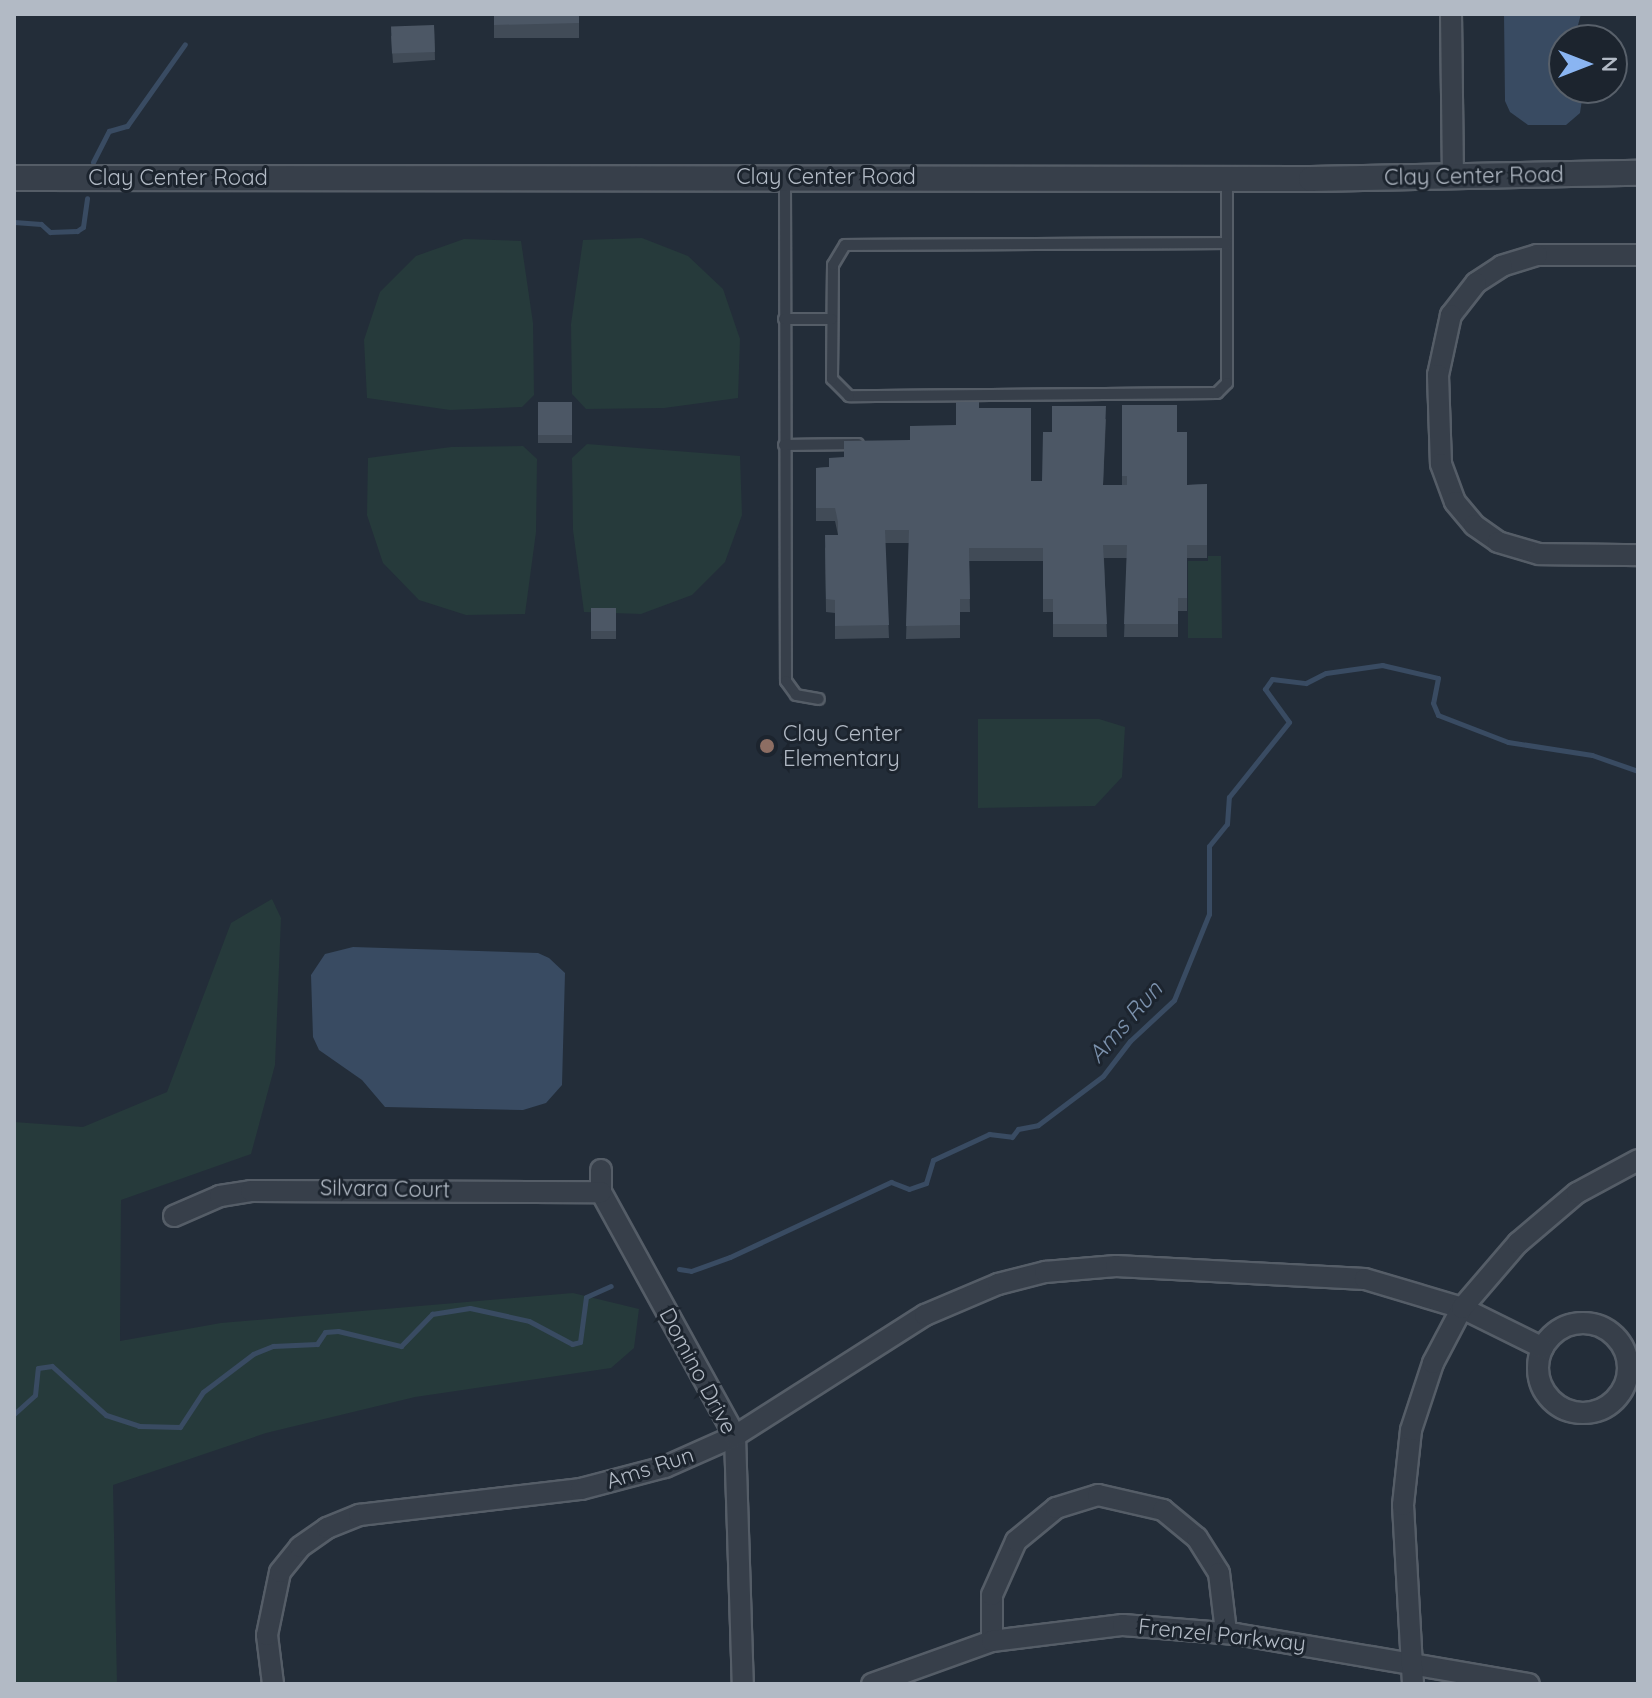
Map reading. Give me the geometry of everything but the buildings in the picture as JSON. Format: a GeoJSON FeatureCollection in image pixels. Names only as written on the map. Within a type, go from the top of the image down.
{"type":"FeatureCollection","features":[{"type":"Feature","properties":{"kind":"street"},"geometry":{"type":"LineString","coordinates":[[1451,14],[1453,175]]}},
{"type":"Feature","properties":{"kind":"street","name":"Clay Center Road"},"geometry":{"type":"LineString","coordinates":[[14,178],[1227,178],[1638,173]]}},
{"type":"Feature","properties":{"kind":"street"},"geometry":{"type":"LineString","coordinates":[[1638,255],[1537,255],[1502,266],[1476,283],[1451,315],[1438,375],[1441,464],[1455,502],[1474,525],[1498,542],[1528,552],[1638,555]]}},
{"type":"Feature","properties":{"kind":"street"},"geometry":{"type":"LineString","coordinates":[[1413,1684],[1403,1505],[1411,1430],[1433,1363],[1462,1308],[1541,1221],[1577,1193],[1638,1160]]}},
{"type":"Feature","properties":{"kind":"street","name":"Domino Drive"},"geometry":{"type":"LineString","coordinates":[[601,1170],[601,1192],[735,1436],[743,1684]]}},
{"type":"Feature","properties":{"kind":"street","name":"Silvara Court"},"geometry":{"type":"LineString","coordinates":[[174,1216],[220,1196],[251,1191],[601,1192]]}},
{"type":"Feature","properties":{"kind":"street","name":"Ams Run"},"geometry":{"type":"LineString","coordinates":[[273,1684],[268,1658],[270,1613],[280,1572],[300,1547],[343,1520],[605,1484],[665,1467],[735,1436],[925,1315],[998,1284],[1045,1272],[1116,1266],[1338,1276],[1399,1286],[1462,1308],[1543,1348]]}},
{"type":"Feature","properties":{"kind":"street"},"geometry":{"type":"LineString","coordinates":[[1581,1323],[1610,1332],[1627,1358],[1624,1388],[1603,1409],[1576,1413],[1562,1408],[1543,1388],[1539,1361],[1543,1348],[1553,1335],[1581,1323]]}},
{"type":"Feature","properties":{"kind":"street"},"geometry":{"type":"LineString","coordinates":[[992,1641],[994,1587],[1016,1541],[1056,1508],[1098,1495],[1163,1510],[1197,1538],[1219,1573],[1226,1632]]}},
{"type":"Feature","properties":{"kind":"street","name":"Frenzel Parkway"},"geometry":{"type":"LineString","coordinates":[[872,1684],[992,1641],[1123,1625],[1226,1632],[1529,1684]]}},
{"type":"Feature","properties":{"kind":"lane"},"geometry":{"type":"LineString","coordinates":[[785,177],[786,681],[796,695],[819,699]]}},
{"type":"Feature","properties":{"kind":"lane"},"geometry":{"type":"LineString","coordinates":[[1227,178],[1227,243],[1227,303],[1227,383],[1209,395],[849,396],[832,379],[835,257],[854,243],[1227,243]]}},
{"type":"Feature","properties":{"kind":"lane"},"geometry":{"type":"LineString","coordinates":[[784,319],[832,319]]}},
{"type":"Feature","properties":{"kind":"lane"},"geometry":{"type":"LineString","coordinates":[[784,445],[859,444]]}},
{"type":"Feature","properties":{"kind":"green space"},"geometry":{"type":"Polygon","coordinates":[[[642,238],[688,256],[723,289],[740,339],[738,398],[664,408],[586,409],[572,394],[571,324],[583,240],[642,238]]]}},
{"type":"Feature","properties":{"kind":"green space"},"geometry":{"type":"Polygon","coordinates":[[[464,239],[521,241],[533,323],[534,395],[522,407],[450,410],[367,398],[364,340],[380,292],[416,256],[464,239]]]}},
{"type":"Feature","properties":{"kind":"green space"},"geometry":{"type":"Polygon","coordinates":[[[587,444],[740,456],[742,515],[725,562],[692,595],[641,614],[584,612],[573,530],[572,458],[587,444]]]}},
{"type":"Feature","properties":{"kind":"green space"},"geometry":{"type":"Polygon","coordinates":[[[523,446],[537,459],[536,532],[525,614],[466,615],[419,600],[383,563],[367,515],[368,458],[451,447],[523,446]]]}},
{"type":"Feature","properties":{"kind":"green space"},"geometry":{"type":"Polygon","coordinates":[[[1208,556],[1221,556],[1222,638],[1188,638],[1188,561],[1208,561],[1208,556]]]}},
{"type":"Feature","properties":{"kind":"green space"},"geometry":{"type":"Polygon","coordinates":[[[978,719],[1099,719],[1125,727],[1122,777],[1095,806],[978,808],[978,719]]]}},
{"type":"Feature","properties":{"kind":"green space"},"geometry":{"type":"Polygon","coordinates":[[[272,899],[281,918],[275,1065],[251,1154],[121,1200],[120,1341],[221,1323],[573,1293],[639,1309],[634,1348],[611,1368],[415,1397],[266,1433],[113,1485],[117,1684],[14,1684],[14,1122],[83,1127],[167,1092],[231,923],[272,899]]]}},
{"type":"Feature","properties":{"kind":"water"},"geometry":{"type":"Polygon","coordinates":[[[1504,14],[1581,14],[1578,24],[1548,24],[1548,104],[1581,104],[1580,113],[1566,125],[1528,125],[1510,112],[1505,101],[1504,14]]]}},
{"type":"Feature","properties":{"kind":"water"},"geometry":{"type":"Polygon","coordinates":[[[353,947],[538,953],[549,958],[565,973],[562,1085],[546,1103],[523,1110],[385,1107],[362,1080],[319,1050],[313,1037],[311,975],[325,954],[353,947]]]}},
{"type":"Feature","properties":{"kind":"waterway"},"geometry":{"type":"LineString","coordinates":[[93,162],[109,131],[127,126],[185,44]]}},
{"type":"Feature","properties":{"kind":"waterway"},"geometry":{"type":"LineString","coordinates":[[14,222],[41,224],[50,232],[77,231],[83,227],[87,198]]}},
{"type":"Feature","properties":{"kind":"waterway","name":"Ams Run"},"geometry":{"type":"LineString","coordinates":[[679,1269],[691,1271],[730,1257],[891,1182],[909,1189],[926,1183],[933,1160],[989,1134],[1012,1137],[1018,1129],[1038,1125],[1103,1076],[1130,1041],[1174,1000],[1209,914],[1209,846],[1227,824],[1229,797],[1289,722],[1265,689],[1272,679],[1306,683],[1326,673],[1382,665],[1438,678],[1433,703],[1438,715],[1508,742],[1592,755],[1638,771]]}},
{"type":"Feature","properties":{"kind":"waterway","name":"Ams Run"},"geometry":{"type":"LineString","coordinates":[[14,1414],[35,1395],[38,1368],[52,1366],[106,1415],[139,1426],[180,1427],[203,1392],[253,1354],[273,1346],[317,1344],[325,1332],[338,1331],[401,1346],[432,1314],[470,1308],[529,1321],[572,1344],[580,1342],[586,1297],[611,1286]]}},
{"type":"Feature","properties":{"kind":"place","name":"Clay Center Elementary"},"geometry":{"type":"Point","coordinates":[767,746]}}]}
